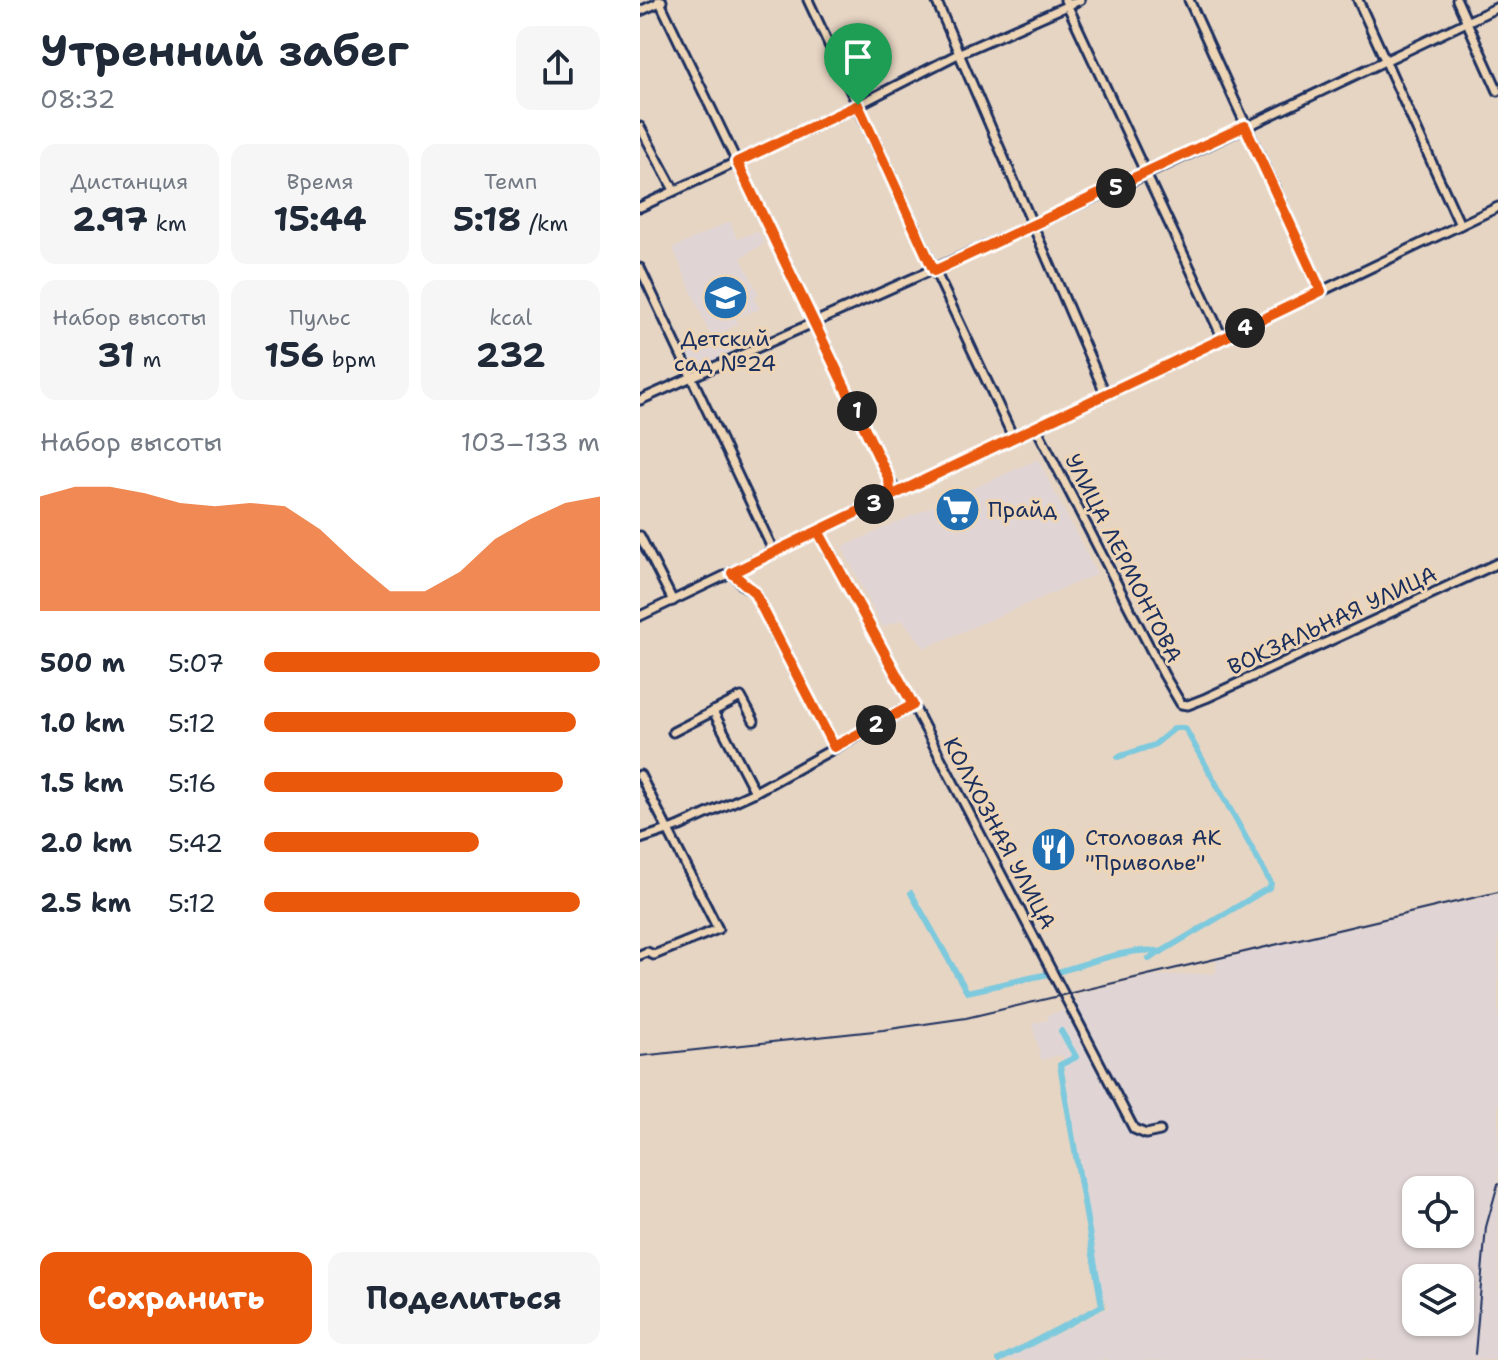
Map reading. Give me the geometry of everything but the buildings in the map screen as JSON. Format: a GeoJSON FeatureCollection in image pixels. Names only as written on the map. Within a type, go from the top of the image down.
{"type":"FeatureCollection","features":[{"type":"Feature","properties":{"kind":"street"},"geometry":{"type":"LineString","coordinates":[[808,0],[1013,437]]}},
{"type":"Feature","properties":{"kind":"street"},"geometry":{"type":"LineString","coordinates":[[936,0],[1105,393]]}},
{"type":"Feature","properties":{"kind":"street"},"geometry":{"type":"LineString","coordinates":[[640,207],[1066,3],[1080,0]]}},
{"type":"Feature","properties":{"kind":"street"},"geometry":{"type":"LineString","coordinates":[[1189,0],[1321,291]]}},
{"type":"Feature","properties":{"kind":"street"},"geometry":{"type":"LineString","coordinates":[[1358,0],[1460,225]]}},
{"type":"Feature","properties":{"kind":"street"},"geometry":{"type":"LineString","coordinates":[[1457,0],[1498,91]]}},
{"type":"Feature","properties":{"kind":"street"},"geometry":{"type":"LineString","coordinates":[[640,11],[661,1],[896,493]]}},
{"type":"Feature","properties":{"kind":"street"},"geometry":{"type":"LineString","coordinates":[[1066,3],[1223,339]]}},
{"type":"Feature","properties":{"kind":"street"},"geometry":{"type":"LineString","coordinates":[[640,400],[1145,175],[1498,7]]}},
{"type":"Feature","properties":{"kind":"street"},"geometry":{"type":"LineString","coordinates":[[640,127],[674,190]]}},
{"type":"Feature","properties":{"kind":"street"},"geometry":{"type":"LineString","coordinates":[[640,616],[1498,207]]}},
{"type":"Feature","properties":{"kind":"street"},"geometry":{"type":"LineString","coordinates":[[640,268],[774,552]]}},
{"type":"Feature","properties":{"kind":"street","name":"УЛИЦА ЛЕРМОНТОВА"},"geometry":{"type":"LineString","coordinates":[[1036,427],[1181,704]]}},
{"type":"Feature","properties":{"kind":"street"},"geometry":{"type":"LineString","coordinates":[[889,479],[899,486],[914,485]]}},
{"type":"Feature","properties":{"kind":"street"},"geometry":{"type":"LineString","coordinates":[[884,499],[890,491],[889,479]]}},
{"type":"Feature","properties":{"kind":"street","name":"КОЛХОЗНАЯ УЛИЦА"},"geometry":{"type":"LineString","coordinates":[[818,531],[913,705],[1134,1129],[1146,1134],[1160,1131]]}},
{"type":"Feature","properties":{"kind":"street"},"geometry":{"type":"LineString","coordinates":[[640,536],[673,601]]}},
{"type":"Feature","properties":{"kind":"street","name":"ВОКЗАЛЬНАЯ УЛИЦА"},"geometry":{"type":"LineString","coordinates":[[1181,704],[1188,705],[1206,698],[1498,563]]}},
{"type":"Feature","properties":{"kind":"street"},"geometry":{"type":"LineString","coordinates":[[732,573],[754,592],[834,747]]}},
{"type":"Feature","properties":{"kind":"street"},"geometry":{"type":"LineString","coordinates":[[673,732],[741,697],[754,721]]}},
{"type":"Feature","properties":{"kind":"street"},"geometry":{"type":"LineString","coordinates":[[640,839],[680,826],[755,792],[913,705]]}},
{"type":"Feature","properties":{"kind":"street"},"geometry":{"type":"LineString","coordinates":[[713,711],[755,792]]}},
{"type":"Feature","properties":{"kind":"street"},"geometry":{"type":"LineString","coordinates":[[640,775],[718,929],[654,955],[647,952],[640,955]]}},
{"type":"Feature","properties":{"kind":"shaded area","name":"Детский сад №24"},"geometry":{"type":"Polygon","coordinates":[[[730,221],[737,239],[757,231],[765,243],[741,258],[759,294],[754,299],[760,309],[736,318],[738,324],[722,333],[731,353],[694,370],[684,351],[711,338],[673,248],[730,221]]]}},
{"type":"Feature","properties":{"kind":"shaded area"},"geometry":{"type":"Polygon","coordinates":[[[1038,459],[1097,574],[925,648],[902,620],[882,627],[842,547],[1038,459]]]}},
{"type":"Feature","properties":{"kind":"shaded area"},"geometry":{"type":"Polygon","coordinates":[[[1498,894],[1498,1360],[1005,1360],[1109,1307],[1102,1296],[1062,1055],[1041,1060],[1032,1023],[1048,1020],[1047,1015],[1064,1010],[1067,1018],[1078,1012],[1075,1005],[1080,993],[1152,976],[1216,973],[1216,960],[1498,894]]]}},
{"type":"Feature","properties":{"kind":"waterway"},"geometry":{"type":"LineString","coordinates":[[1118,757],[1154,745],[1175,728],[1185,728],[1271,883],[1270,887],[1149,959]]}},
{"type":"Feature","properties":{"kind":"waterway"},"geometry":{"type":"LineString","coordinates":[[911,893],[967,992],[1048,974]]}},
{"type":"Feature","properties":{"kind":"waterway"},"geometry":{"type":"LineString","coordinates":[[1057,972],[1124,953],[1161,952]]}},
{"type":"Feature","properties":{"kind":"waterway"},"geometry":{"type":"LineString","coordinates":[[999,1360],[1102,1306],[1060,1065],[1076,1057],[1061,1031]]}},
{"type":"Feature","properties":{"kind":"railway"},"geometry":{"type":"LineString","coordinates":[[640,1056],[966,1018],[1498,892]]}},
{"type":"Feature","properties":{"kind":"railway"},"geometry":{"type":"LineString","coordinates":[[1475,1354],[1486,1227],[1498,1184]]}},
{"type":"Feature","properties":{"kind":"place","name":"Детский сад №24"},"geometry":{"type":"Point","coordinates":[725,297]}},
{"type":"Feature","properties":{"kind":"place","name":"Прайд"},"geometry":{"type":"Point","coordinates":[957,509]}},
{"type":"Feature","properties":{"kind":"place","name":"Столовая АК \"Приволье\""},"geometry":{"type":"Point","coordinates":[1054,850]}},
{"type":"Feature","properties":{"kind":"route"},"geometry":{"type":"LineString","coordinates":[[858,105],[737,162],[889,479],[890,491],[888,495],[884,499],[818,531],[913,705],[834,747],[754,592],[732,573],[774,552],[818,531],[896,493],[1321,291],[1245,126],[934,271],[858,105]]}}]}
